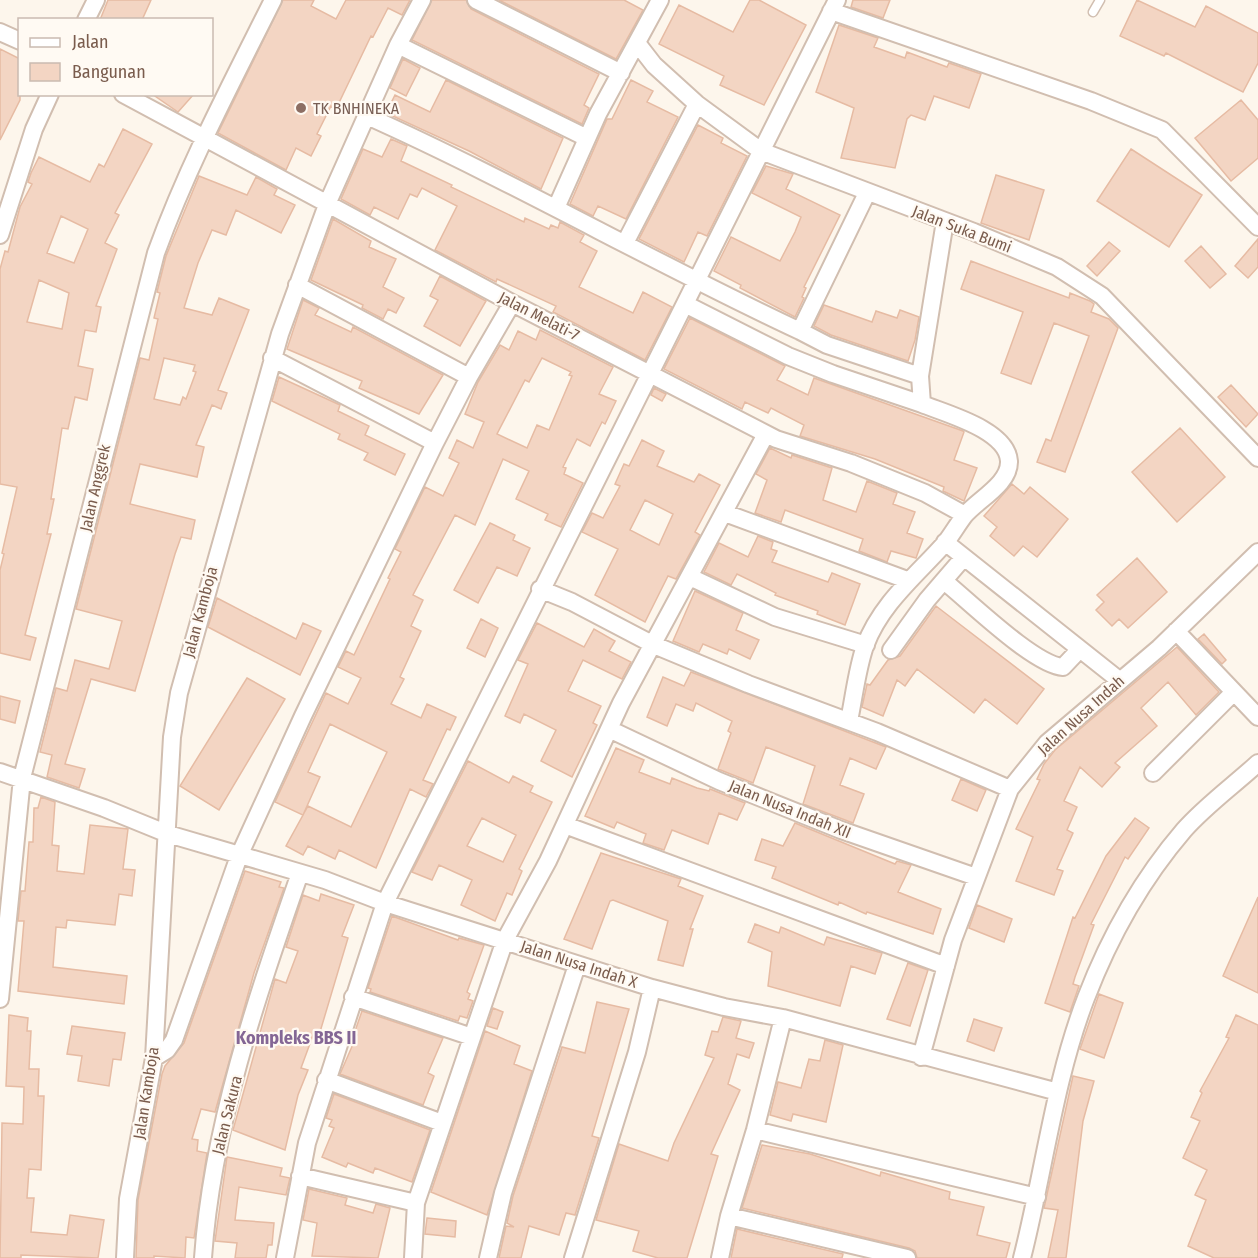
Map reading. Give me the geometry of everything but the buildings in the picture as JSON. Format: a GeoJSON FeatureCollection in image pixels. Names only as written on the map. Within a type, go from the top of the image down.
{"type":"FeatureCollection","features":[{"type":"Feature","properties":{"kind":"street"},"geometry":{"type":"LineString","coordinates":[[87,18],[96,0]]}},
{"type":"Feature","properties":{"kind":"street","name":"Jalan Anggrek"},"geometry":{"type":"LineString","coordinates":[[0,999],[22,778],[156,253],[174,202],[203,137],[273,0]]}},
{"type":"Feature","properties":{"kind":"street","name":"Jalan Kamboja"},"geometry":{"type":"LineString","coordinates":[[125,1258],[128,1198],[153,1058],[172,737],[179,693],[272,358],[297,285],[327,202],[398,45],[422,0]]}},
{"type":"Feature","properties":{"kind":"street"},"geometry":{"type":"LineString","coordinates":[[476,0],[621,72]]}},
{"type":"Feature","properties":{"kind":"street"},"geometry":{"type":"LineString","coordinates":[[556,208],[588,138],[637,43],[653,2]]}},
{"type":"Feature","properties":{"kind":"street"},"geometry":{"type":"LineString","coordinates":[[285,1258],[300,1176],[326,1080],[385,903],[540,589],[834,6],[1091,101],[1162,130],[1258,227]]}},
{"type":"Feature","properties":{"kind":"street"},"geometry":{"type":"LineString","coordinates":[[0,32],[18,40]]}},
{"type":"Feature","properties":{"kind":"street","name":"Jalan Suka Bumi"},"geometry":{"type":"LineString","coordinates":[[637,43],[654,65],[697,104],[761,151],[945,221],[1057,267],[1102,296],[1258,458]]}},
{"type":"Feature","properties":{"kind":"street"},"geometry":{"type":"LineString","coordinates":[[398,45],[588,138]]}},
{"type":"Feature","properties":{"kind":"street"},"geometry":{"type":"LineString","coordinates":[[0,235],[34,129],[49,96]]}},
{"type":"Feature","properties":{"kind":"street","name":"Jalan Melati-7"},"geometry":{"type":"LineString","coordinates":[[127,96],[513,303],[766,434],[851,463],[925,493],[965,514]]}},
{"type":"Feature","properties":{"kind":"street"},"geometry":{"type":"LineString","coordinates":[[625,243],[697,104]]}},
{"type":"Feature","properties":{"kind":"street"},"geometry":{"type":"LineString","coordinates":[[367,116],[556,208],[696,282],[827,345],[920,376]]}},
{"type":"Feature","properties":{"kind":"street"},"geometry":{"type":"LineString","coordinates":[[800,331],[867,193]]}},
{"type":"Feature","properties":{"kind":"street"},"geometry":{"type":"LineString","coordinates":[[922,404],[920,376],[945,221]]}},
{"type":"Feature","properties":{"kind":"street"},"geometry":{"type":"LineString","coordinates":[[297,285],[469,377]]}},
{"type":"Feature","properties":{"kind":"street"},"geometry":{"type":"LineString","coordinates":[[153,1058],[167,1050],[174,1040],[239,856],[435,443],[469,377],[513,303]]}},
{"type":"Feature","properties":{"kind":"street"},"geometry":{"type":"LineString","coordinates":[[685,304],[788,356],[922,404],[993,434],[1004,447],[1009,461],[1006,475],[965,514],[945,542],[907,580],[879,620],[866,645],[849,721]]}},
{"type":"Feature","properties":{"kind":"street"},"geometry":{"type":"LineString","coordinates":[[272,358],[435,443]]}},
{"type":"Feature","properties":{"kind":"street"},"geometry":{"type":"LineString","coordinates":[[413,1258],[416,1203],[505,940],[565,825],[609,729],[766,434]]}},
{"type":"Feature","properties":{"kind":"street"},"geometry":{"type":"LineString","coordinates":[[725,513],[907,580]]}},
{"type":"Feature","properties":{"kind":"street"},"geometry":{"type":"LineString","coordinates":[[945,542],[1119,680]]}},
{"type":"Feature","properties":{"kind":"street","name":"Jalan Nusa Indah"},"geometry":{"type":"LineString","coordinates":[[921,1057],[946,966],[976,877],[1010,789],[1047,743],[1176,632],[1258,552]]}},
{"type":"Feature","properties":{"kind":"street"},"geometry":{"type":"LineString","coordinates":[[891,650],[964,557]]}},
{"type":"Feature","properties":{"kind":"street"},"geometry":{"type":"LineString","coordinates":[[690,577],[775,617],[866,645]]}},
{"type":"Feature","properties":{"kind":"street"},"geometry":{"type":"LineString","coordinates":[[944,580],[1013,640],[1054,667],[1063,667],[1080,649]]}},
{"type":"Feature","properties":{"kind":"street"},"geometry":{"type":"LineString","coordinates":[[540,589],[572,602],[654,645],[748,684],[849,721],[1010,789]]}},
{"type":"Feature","properties":{"kind":"street"},"geometry":{"type":"LineString","coordinates":[[1176,632],[1258,717]]}},
{"type":"Feature","properties":{"kind":"street"},"geometry":{"type":"LineString","coordinates":[[1153,773],[1233,692]]}},
{"type":"Feature","properties":{"kind":"street","name":"Jalan Nusa Indah XII"},"geometry":{"type":"LineString","coordinates":[[609,729],[719,781],[831,826],[976,877]]}},
{"type":"Feature","properties":{"kind":"street"},"geometry":{"type":"LineString","coordinates":[[1022,1258],[1058,1092],[1085,1000],[1104,955],[1132,903],[1185,830],[1258,763]]}},
{"type":"Feature","properties":{"kind":"street","name":"Jalan Nusa Indah X"},"geometry":{"type":"LineString","coordinates":[[0,772],[22,778],[168,834],[300,873],[385,903],[652,988],[724,1007],[783,1018],[921,1057],[1058,1092]]}},
{"type":"Feature","properties":{"kind":"street"},"geometry":{"type":"LineString","coordinates":[[565,825],[946,966]]}},
{"type":"Feature","properties":{"kind":"street","name":"Jalan Sakura"},"geometry":{"type":"LineString","coordinates":[[203,1258],[206,1212],[220,1139],[265,976],[300,873]]}},
{"type":"Feature","properties":{"kind":"street"},"geometry":{"type":"LineString","coordinates":[[488,1258],[503,1193],[577,965]]}},
{"type":"Feature","properties":{"kind":"street"},"geometry":{"type":"LineString","coordinates":[[573,1258],[637,1052],[652,988]]}},
{"type":"Feature","properties":{"kind":"street"},"geometry":{"type":"LineString","coordinates":[[353,997],[472,1037]]}},
{"type":"Feature","properties":{"kind":"street"},"geometry":{"type":"LineString","coordinates":[[720,1258],[729,1215],[755,1131],[783,1018]]}},
{"type":"Feature","properties":{"kind":"street"},"geometry":{"type":"LineString","coordinates":[[326,1080],[442,1123]]}},
{"type":"Feature","properties":{"kind":"street"},"geometry":{"type":"LineString","coordinates":[[755,1131],[1037,1197]]}},
{"type":"Feature","properties":{"kind":"street"},"geometry":{"type":"LineString","coordinates":[[300,1176],[416,1203]]}},
{"type":"Feature","properties":{"kind":"street"},"geometry":{"type":"LineString","coordinates":[[729,1215],[907,1258]]}},
{"type":"Feature","properties":{"kind":"lane"},"geometry":{"type":"LineString","coordinates":[[1093,12],[1100,0]]}},
{"type":"Feature","properties":{"kind":"place","name":"TK BNHINEKA"},"geometry":{"type":"Point","coordinates":[301,108]}},
{"type":"Feature","properties":{"kind":"district","name":"Kompleks BBS II"},"geometry":{"type":"Point","coordinates":[296,1038]}}]}
